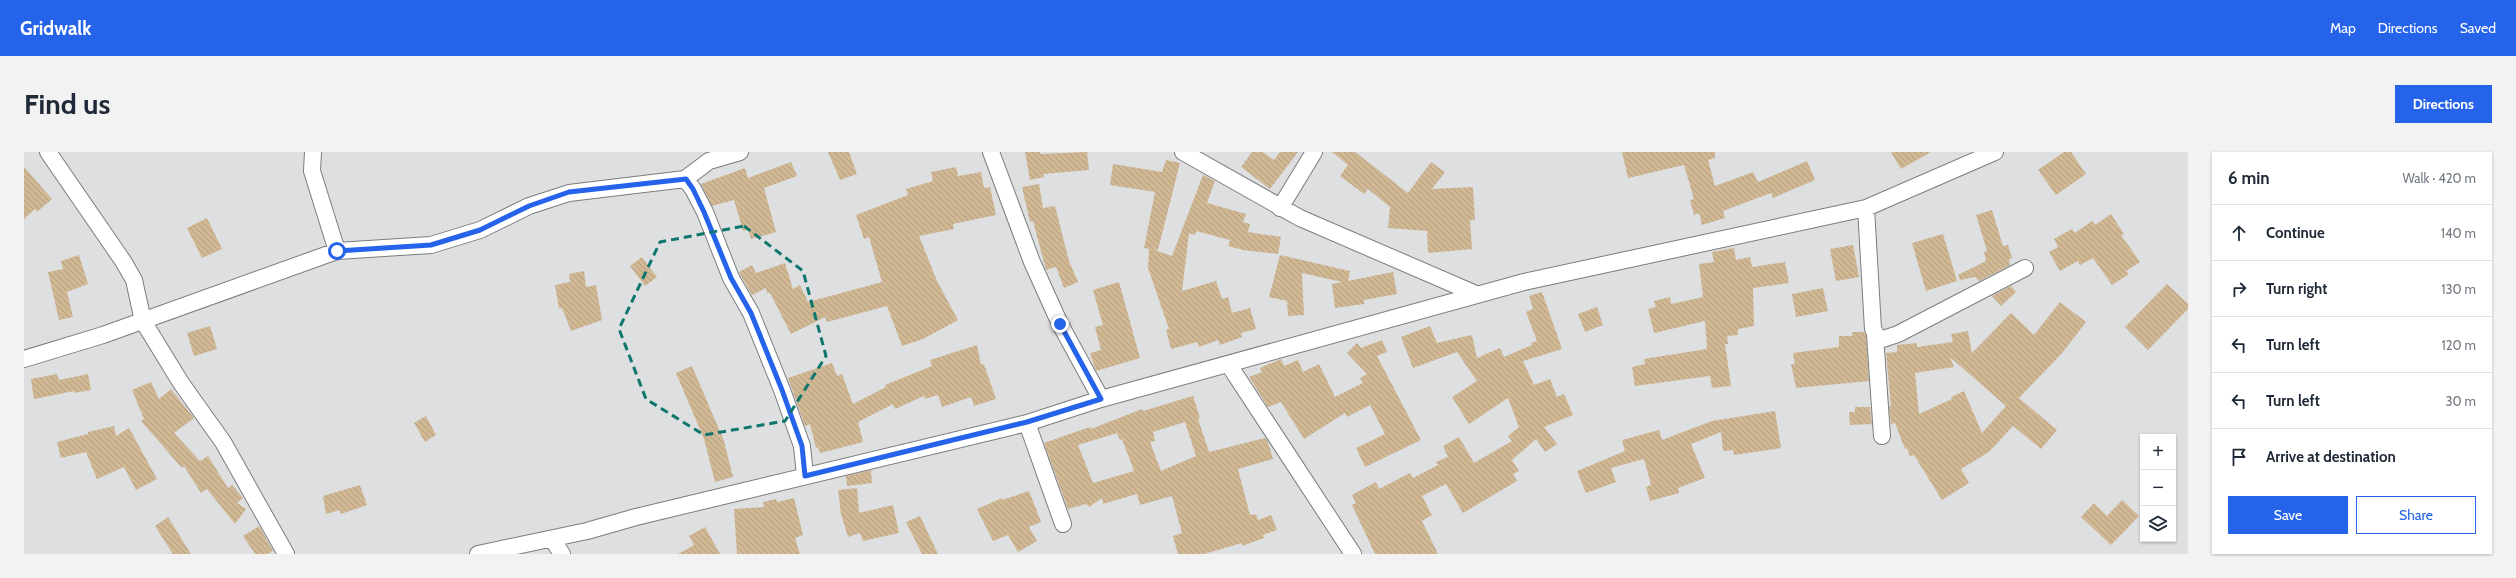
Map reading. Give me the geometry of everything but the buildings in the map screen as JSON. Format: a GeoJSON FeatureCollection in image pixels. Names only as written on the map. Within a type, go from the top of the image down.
{"type":"FeatureCollection","features":[{"type":"Feature","properties":{"kind":"street"},"geometry":{"type":"LineString","coordinates":[[48,152],[134,280],[143,321],[181,383],[223,442],[286,554]]}},
{"type":"Feature","properties":{"kind":"street"},"geometry":{"type":"LineString","coordinates":[[312,152],[312,171],[337,251]]}},
{"type":"Feature","properties":{"kind":"street"},"geometry":{"type":"LineString","coordinates":[[24,359],[143,321],[337,251],[431,245],[480,230],[529,206],[569,192],[686,179],[708,156],[740,152]]}},
{"type":"Feature","properties":{"kind":"street"},"geometry":{"type":"LineString","coordinates":[[991,152],[1038,276],[1060,324],[1101,399]]}},
{"type":"Feature","properties":{"kind":"street"},"geometry":{"type":"LineString","coordinates":[[1183,152],[1280,208],[1335,234],[1476,294]]}},
{"type":"Feature","properties":{"kind":"street"},"geometry":{"type":"LineString","coordinates":[[1280,208],[1314,152]]}},
{"type":"Feature","properties":{"kind":"street"},"geometry":{"type":"LineString","coordinates":[[478,554],[552,539],[1027,422],[1101,399],[1229,365],[1476,294],[1578,268],[1776,229],[1866,208],[1995,152]]}},
{"type":"Feature","properties":{"kind":"street"},"geometry":{"type":"LineString","coordinates":[[686,179],[693,189],[704,212],[731,278],[751,313],[782,390],[802,446],[805,476]]}},
{"type":"Feature","properties":{"kind":"street"},"geometry":{"type":"LineString","coordinates":[[1866,208],[1873,330],[1875,335],[1882,436]]}},
{"type":"Feature","properties":{"kind":"street"},"geometry":{"type":"LineString","coordinates":[[1875,335],[1883,339],[1898,334],[2025,268]]}},
{"type":"Feature","properties":{"kind":"street"},"geometry":{"type":"LineString","coordinates":[[1229,365],[1353,554]]}},
{"type":"Feature","properties":{"kind":"street"},"geometry":{"type":"LineString","coordinates":[[1027,422],[1063,524]]}},
{"type":"Feature","properties":{"kind":"street"},"geometry":{"type":"LineString","coordinates":[[552,539],[562,554]]}},
{"type":"Feature","properties":{"kind":"highlighted area"},"geometry":{"type":"Polygon","coordinates":[[[744,226],[803,271],[826,356],[785,421],[704,435],[646,399],[619,329],[660,242],[744,226]]]}},
{"type":"Feature","properties":{"kind":"route"},"geometry":{"type":"LineString","coordinates":[[337,251],[431,245],[480,230],[529,206],[569,192],[643,185],[686,179],[693,189],[704,212],[720,255],[731,278],[751,313],[782,390],[802,446],[805,476],[930,447],[1027,422],[1101,399],[1060,324]]}}]}
